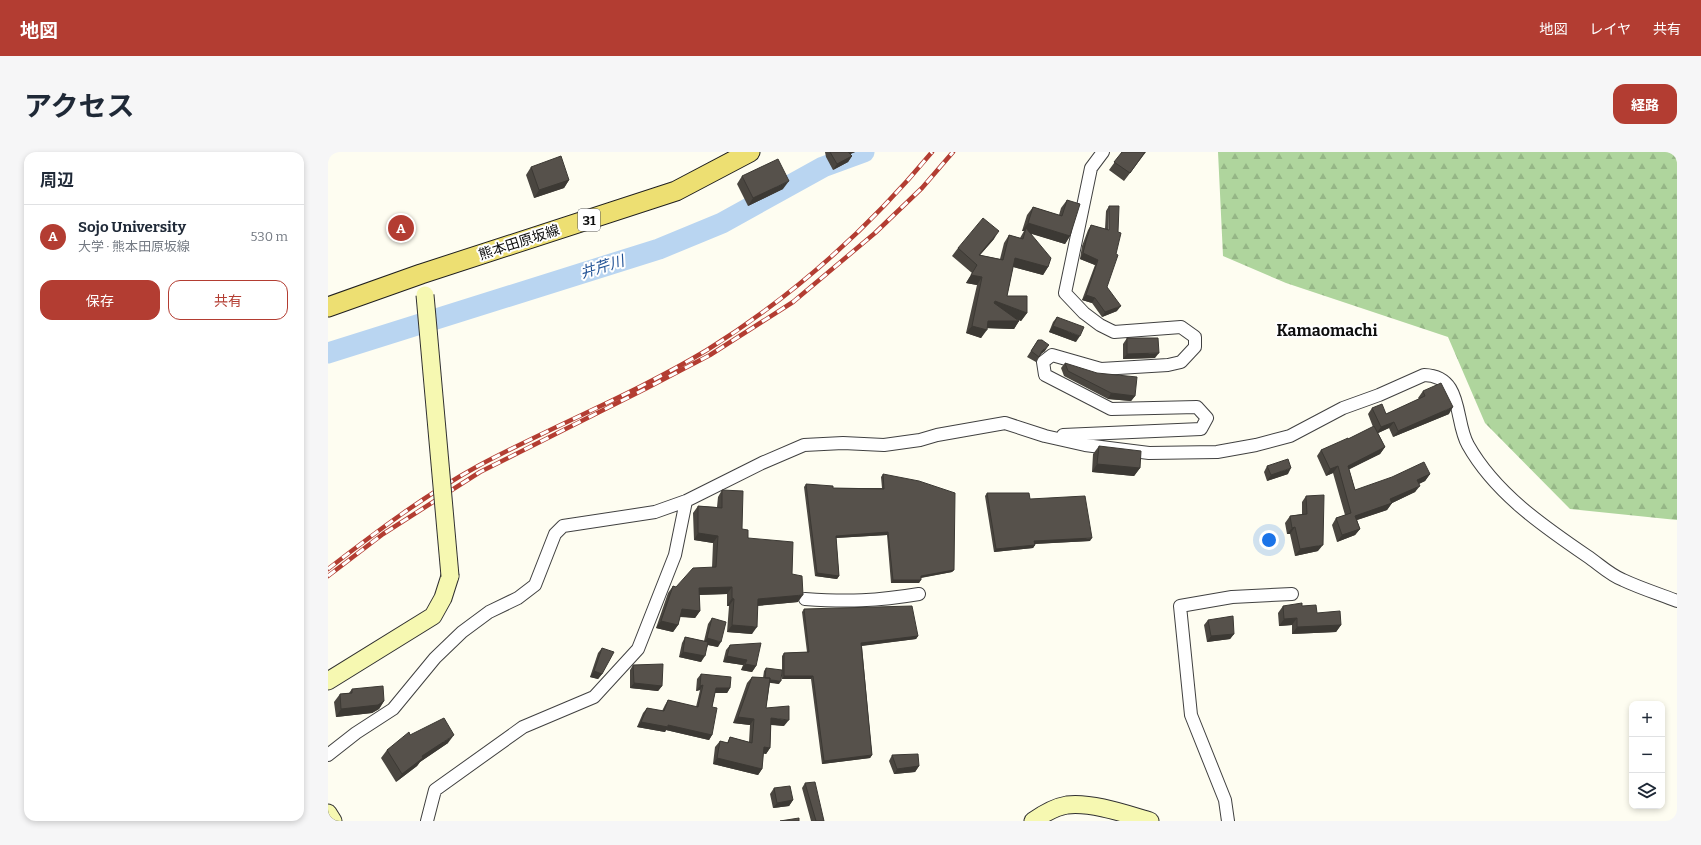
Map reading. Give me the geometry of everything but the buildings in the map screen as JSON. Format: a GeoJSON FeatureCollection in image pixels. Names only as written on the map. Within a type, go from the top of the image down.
{"type":"FeatureCollection","features":[{"type":"Feature","properties":{"kind":"main road","name":"熊本田原坂線"},"geometry":{"type":"LineString","coordinates":[[328,307],[421,274],[676,191],[750,152]]}},
{"type":"Feature","properties":{"kind":"street"},"geometry":{"type":"LineString","coordinates":[[1045,436],[1200,429],[1207,418],[1197,407],[1112,409],[1045,376],[1043,362],[1052,355],[1101,369],[1168,365],[1181,362],[1195,347],[1195,337],[1181,327],[1114,332],[1100,326],[1084,313],[1065,293],[1091,168],[1103,152]]}},
{"type":"Feature","properties":{"kind":"street"},"geometry":{"type":"LineString","coordinates":[[328,681],[433,616],[443,598],[450,576],[425,294],[421,274]]}},
{"type":"Feature","properties":{"kind":"street"},"geometry":{"type":"LineString","coordinates":[[328,755],[356,733],[393,709],[435,658],[462,632],[489,612],[518,598],[535,585],[555,534],[563,526],[655,512],[686,501],[762,463],[804,445],[843,443],[884,445],[920,440],[936,435],[1005,423],[1045,436],[1085,445],[1149,453],[1216,452],[1256,445],[1290,436],[1343,408],[1379,395],[1424,375],[1431,376],[1440,378],[1453,392],[1467,444],[1500,489],[1557,535],[1622,580],[1677,601]]}},
{"type":"Feature","properties":{"kind":"street"},"geometry":{"type":"LineString","coordinates":[[427,821],[435,790],[523,727],[594,697],[638,649],[675,555],[686,501]]}},
{"type":"Feature","properties":{"kind":"street"},"geometry":{"type":"LineString","coordinates":[[805,599],[845,602],[883,600],[919,594]]}},
{"type":"Feature","properties":{"kind":"street"},"geometry":{"type":"LineString","coordinates":[[1228,821],[1225,800],[1191,715],[1180,606],[1232,597],[1292,594]]}},
{"type":"Feature","properties":{"kind":"street"},"geometry":{"type":"LineString","coordinates":[[1033,821],[1053,810],[1078,805],[1119,812],[1150,821]]}},
{"type":"Feature","properties":{"kind":"street"},"geometry":{"type":"LineString","coordinates":[[328,813],[333,821]]}},
{"type":"Feature","properties":{"kind":"green space"},"geometry":{"type":"Polygon","coordinates":[[[1218,152],[1677,152],[1677,520],[1570,509],[1485,423],[1448,337],[1286,283],[1223,256],[1218,152]]]}},
{"type":"Feature","properties":{"kind":"waterway","name":"井芹川"},"geometry":{"type":"LineString","coordinates":[[328,353],[659,249],[722,223],[823,167],[864,152]]}},
{"type":"Feature","properties":{"kind":"railway"},"geometry":{"type":"LineString","coordinates":[[328,569],[401,514],[458,477],[506,451],[679,366],[707,350],[769,308],[855,235],[882,208],[932,152]]}},
{"type":"Feature","properties":{"kind":"railway"},"geometry":{"type":"LineString","coordinates":[[328,576],[383,534],[480,472],[710,355],[793,302],[875,233],[922,188],[953,152]]}},
{"type":"Feature","properties":{"kind":"place","name":"Sojo University"},"geometry":{"type":"Point","coordinates":[401,228]}},
{"type":"Feature","properties":{"kind":"district","name":"Kamaomachi"},"geometry":{"type":"Point","coordinates":[1327,330]}}]}
